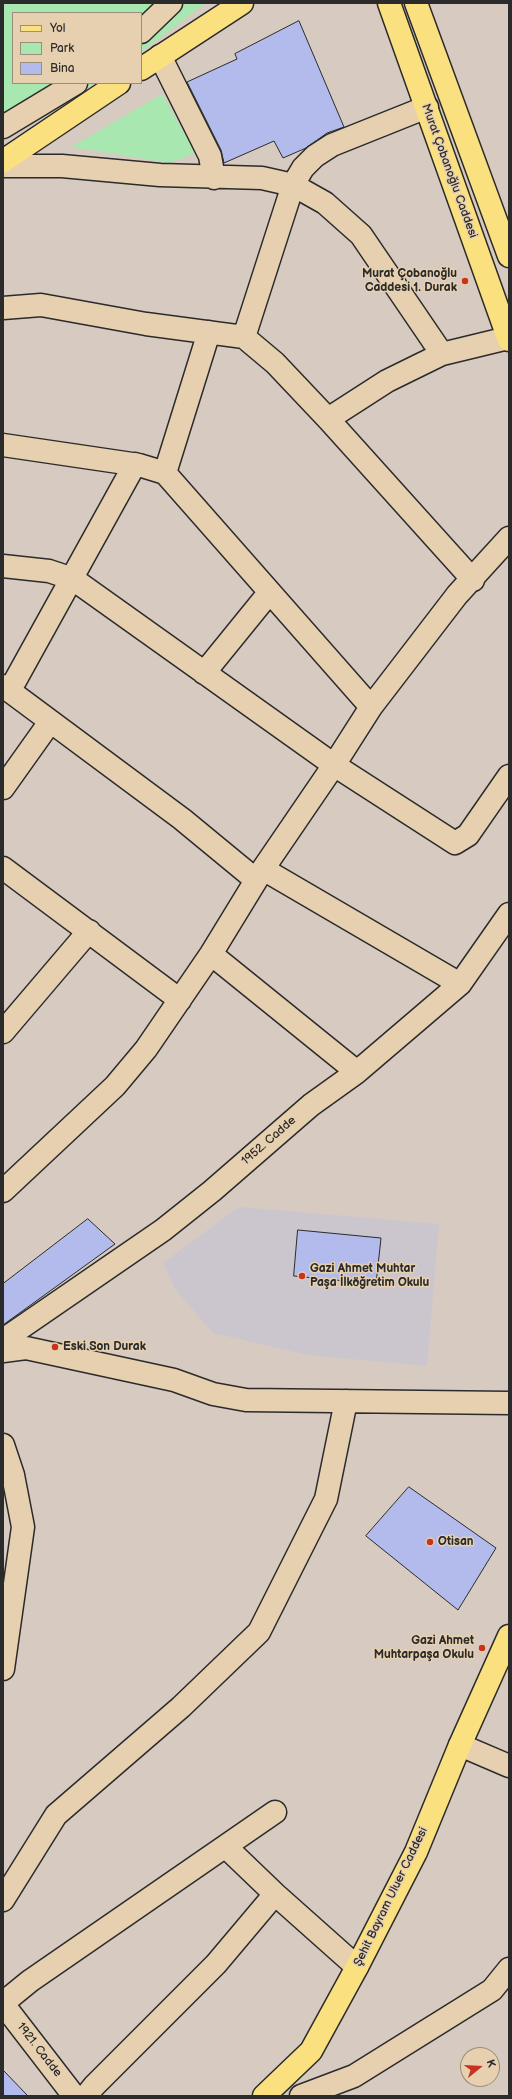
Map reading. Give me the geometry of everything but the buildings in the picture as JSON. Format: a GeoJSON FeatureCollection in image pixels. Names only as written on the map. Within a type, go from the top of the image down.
{"type":"FeatureCollection","features":[{"type":"Feature","properties":{"kind":"main road"},"geometry":{"type":"LineString","coordinates":[[142,68],[242,3]]}},
{"type":"Feature","properties":{"kind":"main road","name":"Murat Çobanoğlu Caddesi"},"geometry":{"type":"LineString","coordinates":[[389,3],[509,339]]}},
{"type":"Feature","properties":{"kind":"main road"},"geometry":{"type":"LineString","coordinates":[[416,3],[509,256]]}},
{"type":"Feature","properties":{"kind":"main road"},"geometry":{"type":"LineString","coordinates":[[3,161],[118,84]]}},
{"type":"Feature","properties":{"kind":"main road","name":"Şehit Bayram Uluer Caddesi"},"geometry":{"type":"LineString","coordinates":[[264,2096],[311,2051],[357,1966],[416,1852],[460,1745],[509,1636]]}},
{"type":"Feature","properties":{"kind":"street"},"geometry":{"type":"LineString","coordinates":[[142,31],[171,3]]}},
{"type":"Feature","properties":{"kind":"street"},"geometry":{"type":"LineString","coordinates":[[160,56],[210,156],[214,178]]}},
{"type":"Feature","properties":{"kind":"street"},"geometry":{"type":"LineString","coordinates":[[3,126],[74,84]]}},
{"type":"Feature","properties":{"kind":"street"},"geometry":{"type":"LineString","coordinates":[[244,337],[293,186],[303,168],[314,156],[332,145],[427,107]]}},
{"type":"Feature","properties":{"kind":"street"},"geometry":{"type":"LineString","coordinates":[[3,166],[62,166],[214,178],[262,178],[293,186],[325,203],[362,235],[442,354]]}},
{"type":"Feature","properties":{"kind":"street"},"geometry":{"type":"LineString","coordinates":[[3,308],[41,305],[146,324],[244,337],[275,363],[328,419],[473,580]]}},
{"type":"Feature","properties":{"kind":"street"},"geometry":{"type":"LineString","coordinates":[[165,472],[209,332]]}},
{"type":"Feature","properties":{"kind":"street"},"geometry":{"type":"LineString","coordinates":[[328,419],[387,381],[442,354],[509,339]]}},
{"type":"Feature","properties":{"kind":"street"},"geometry":{"type":"LineString","coordinates":[[3,444],[135,464],[165,472],[269,593],[303,629],[371,707]]}},
{"type":"Feature","properties":{"kind":"street"},"geometry":{"type":"LineString","coordinates":[[135,464],[73,579],[6,688],[182,819],[260,874],[460,984]]}},
{"type":"Feature","properties":{"kind":"street"},"geometry":{"type":"LineString","coordinates":[[3,1191],[115,1086],[146,1049],[211,954],[260,874],[334,765],[371,707],[457,595],[473,580],[509,538]]}},
{"type":"Feature","properties":{"kind":"street"},"geometry":{"type":"LineString","coordinates":[[3,566],[49,571],[73,579],[334,765],[455,843],[468,835],[509,776]]}},
{"type":"Feature","properties":{"kind":"street"},"geometry":{"type":"LineString","coordinates":[[204,673],[269,593]]}},
{"type":"Feature","properties":{"kind":"street"},"geometry":{"type":"LineString","coordinates":[[3,788],[50,722]]}},
{"type":"Feature","properties":{"kind":"street"},"geometry":{"type":"LineString","coordinates":[[3,868],[180,1000]]}},
{"type":"Feature","properties":{"kind":"street","name":"1952. Cadde"},"geometry":{"type":"LineString","coordinates":[[3,1340],[163,1230],[212,1191],[311,1105],[357,1072],[460,984],[509,914]]}},
{"type":"Feature","properties":{"kind":"street"},"geometry":{"type":"LineString","coordinates":[[3,1032],[89,931]]}},
{"type":"Feature","properties":{"kind":"street"},"geometry":{"type":"LineString","coordinates":[[211,954],[357,1072]]}},
{"type":"Feature","properties":{"kind":"street"},"geometry":{"type":"LineString","coordinates":[[3,1351],[26,1348],[174,1380],[213,1394],[246,1400],[509,1403]]}},
{"type":"Feature","properties":{"kind":"street"},"geometry":{"type":"LineString","coordinates":[[3,1900],[56,1815],[181,1707],[259,1632],[326,1499],[346,1401]]}},
{"type":"Feature","properties":{"kind":"street"},"geometry":{"type":"LineString","coordinates":[[3,1445],[13,1475],[23,1527],[3,1669]]}},
{"type":"Feature","properties":{"kind":"street"},"geometry":{"type":"LineString","coordinates":[[3,1539],[23,1527]]}},
{"type":"Feature","properties":{"kind":"street"},"geometry":{"type":"LineString","coordinates":[[460,1745],[509,1766]]}},
{"type":"Feature","properties":{"kind":"street"},"geometry":{"type":"LineString","coordinates":[[3,2003],[30,1980],[104,1928],[226,1847],[275,1812]]}},
{"type":"Feature","properties":{"kind":"street"},"geometry":{"type":"LineString","coordinates":[[226,1847],[275,1894],[357,1966]]}},
{"type":"Feature","properties":{"kind":"street"},"geometry":{"type":"LineString","coordinates":[[86,2096],[94,2086],[216,1964],[275,1894]]}},
{"type":"Feature","properties":{"kind":"street"},"geometry":{"type":"LineString","coordinates":[[301,2096],[354,2076],[501,1989],[509,1969]]}},
{"type":"Feature","properties":{"kind":"street","name":"1921. Cadde"},"geometry":{"type":"LineString","coordinates":[[3,2003],[74,2096]]}},
{"type":"Feature","properties":{"kind":"shaded area","name":"Gazi Ahmet Muhtar Paşa İlköğretim Okulu"},"geometry":{"type":"Polygon","coordinates":[[[239,1207],[439,1224],[427,1366],[308,1355],[213,1333],[175,1289],[163,1263],[239,1207]]]}},
{"type":"Feature","properties":{"kind":"green space"},"geometry":{"type":"Polygon","coordinates":[[[3,3],[206,3],[142,51],[142,12],[12,12],[12,84],[94,84],[41,119],[3,137],[3,3]]]}},
{"type":"Feature","properties":{"kind":"green space"},"geometry":{"type":"Polygon","coordinates":[[[162,94],[195,153],[170,163],[71,147],[162,94]]]}},
{"type":"Feature","properties":{"kind":"place","name":"Murat Çobanoğlu Caddesi 1. Durak"},"geometry":{"type":"Point","coordinates":[465,281]}},
{"type":"Feature","properties":{"kind":"place","name":"Gazi Ahmet Muhtar Paşa İlköğretim Okulu"},"geometry":{"type":"Point","coordinates":[302,1276]}},
{"type":"Feature","properties":{"kind":"place","name":"Eski Son Durak"},"geometry":{"type":"Point","coordinates":[55,1347]}},
{"type":"Feature","properties":{"kind":"place","name":"Otisan"},"geometry":{"type":"Point","coordinates":[430,1542]}},
{"type":"Feature","properties":{"kind":"place","name":"Gazi Ahmet Muhtarpaşa Okulu"},"geometry":{"type":"Point","coordinates":[482,1648]}}]}
